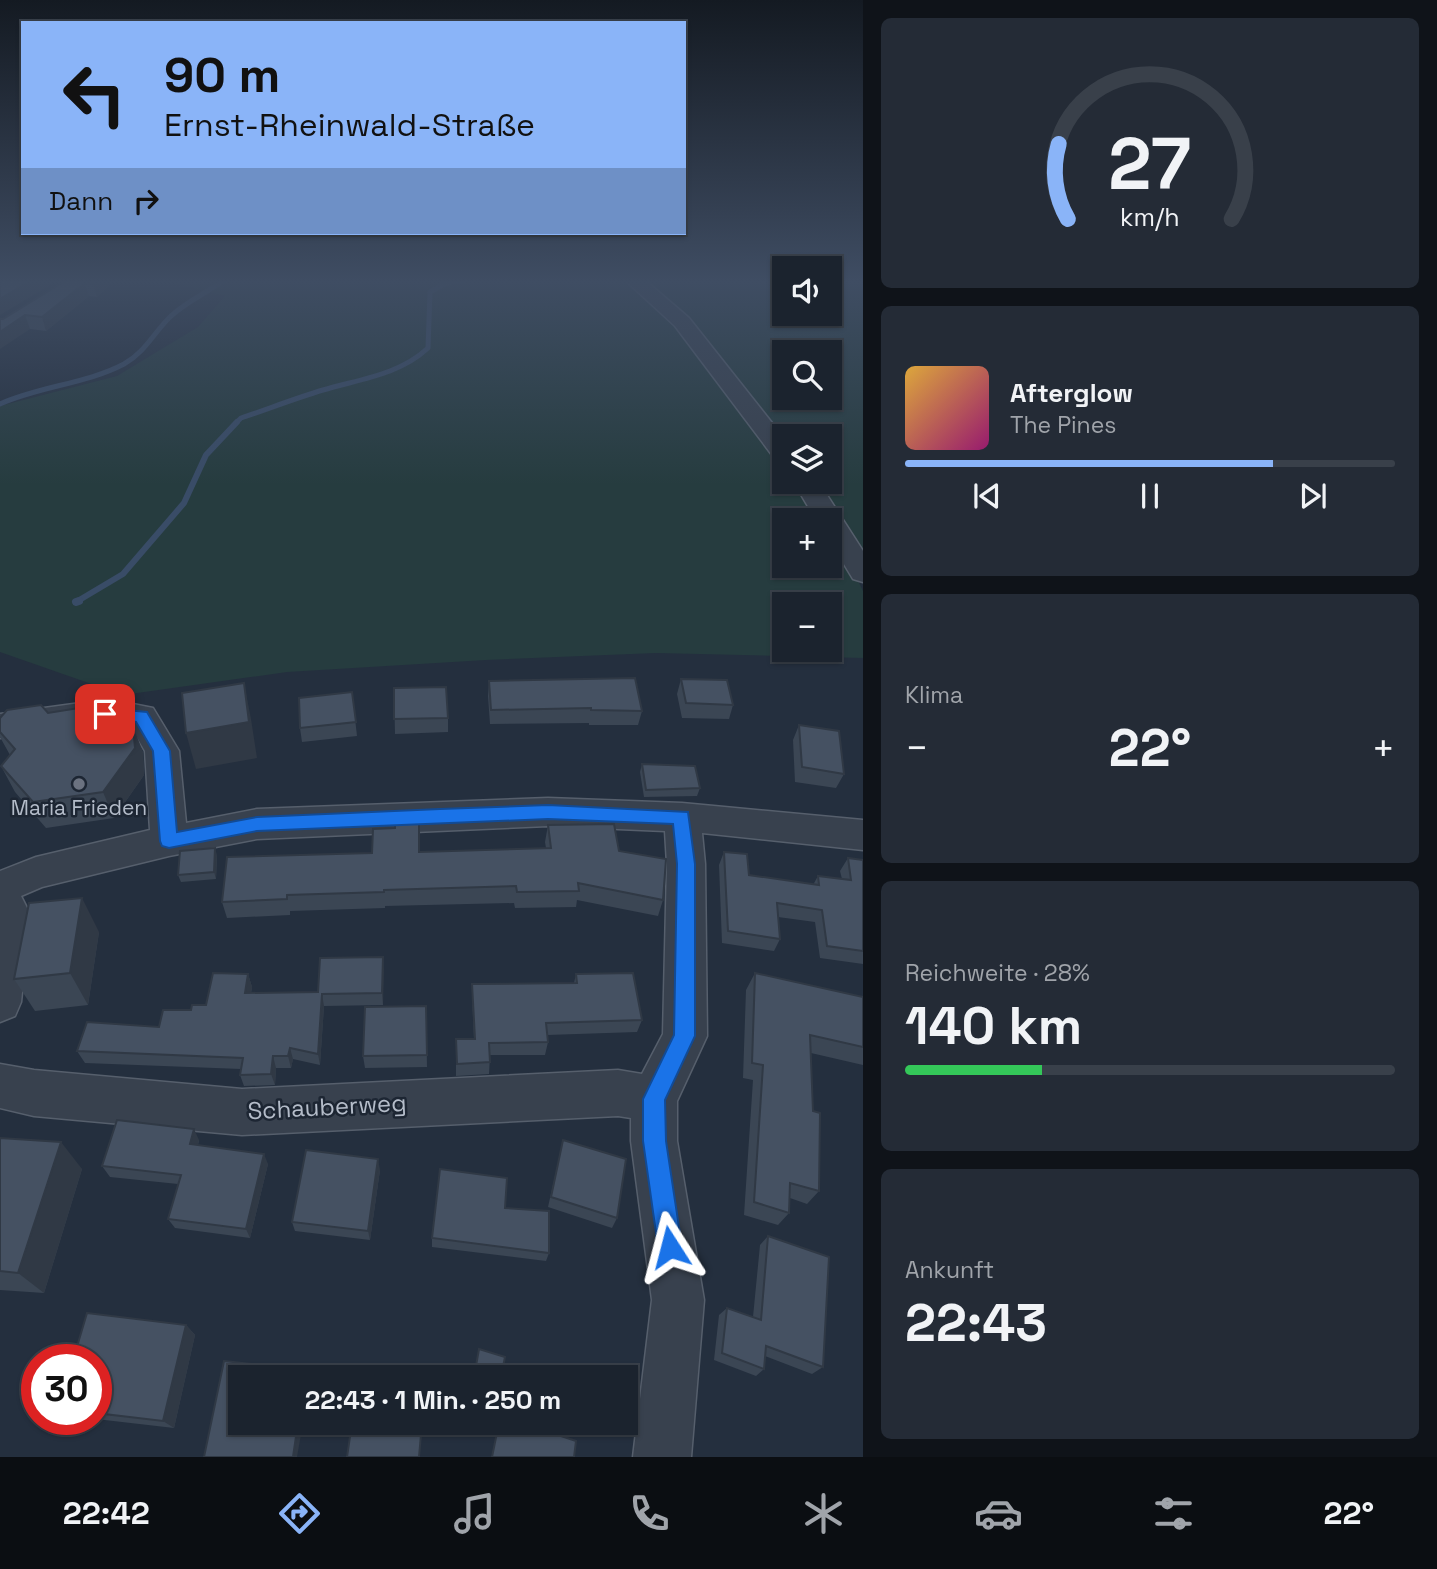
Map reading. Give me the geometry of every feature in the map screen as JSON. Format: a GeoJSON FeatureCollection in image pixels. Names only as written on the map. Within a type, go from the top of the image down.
{"type":"FeatureCollection","features":[{"type":"Feature","properties":{"kind":"street"},"geometry":{"type":"LineString","coordinates":[[703,349],[772,438]]}},
{"type":"Feature","properties":{"kind":"street"},"geometry":{"type":"LineString","coordinates":[[813,494],[863,573]]}},
{"type":"Feature","properties":{"kind":"street"},"geometry":{"type":"LineString","coordinates":[[0,726],[57,715],[119,713],[141,716],[162,751],[169,841]]}},
{"type":"Feature","properties":{"kind":"street"},"geometry":{"type":"LineString","coordinates":[[0,888],[36,873],[169,841],[257,824],[548,812],[682,817],[863,835]]}},
{"type":"Feature","properties":{"kind":"street"},"geometry":{"type":"LineString","coordinates":[[662,1457],[678,1300],[654,1141],[654,1099],[685,1036],[686,864],[682,817]]}},
{"type":"Feature","properties":{"kind":"street"},"geometry":{"type":"LineString","coordinates":[[0,894],[10,914],[0,1002]]}},
{"type":"Feature","properties":{"kind":"street","name":"Schauberweg"},"geometry":{"type":"LineString","coordinates":[[0,1086],[34,1093],[242,1112],[618,1093],[654,1099]]}},
{"type":"Feature","properties":{"kind":"green space"},"geometry":{"type":"Polygon","coordinates":[[[162,349],[772,349],[772,410],[842,410],[842,349],[863,349],[863,560],[842,528],[842,508],[828,508],[819,494],[842,494],[842,424],[772,424],[772,494],[818,494],[824,508],[772,508],[772,578],[842,578],[842,547],[863,591],[863,658],[842,657],[842,592],[772,592],[772,656],[656,653],[287,672],[123,695],[0,652],[0,406],[117,376],[162,349]]]}},
{"type":"Feature","properties":{"kind":"building"},"geometry":{"type":"Polygon","coordinates":[[[635,678],[642,711],[591,708],[491,710],[489,681],[635,678]]]}},
{"type":"Feature","properties":{"kind":"building"},"geometry":{"type":"Polygon","coordinates":[[[681,679],[727,680],[733,705],[686,703],[681,679]]]}},
{"type":"Feature","properties":{"kind":"building"},"geometry":{"type":"Polygon","coordinates":[[[244,683],[249,722],[186,733],[182,693],[244,683]]]}},
{"type":"Feature","properties":{"kind":"building"},"geometry":{"type":"Polygon","coordinates":[[[446,687],[448,718],[394,719],[394,688],[446,687]]]}},
{"type":"Feature","properties":{"kind":"building"},"geometry":{"type":"Polygon","coordinates":[[[352,692],[356,722],[300,728],[299,698],[352,692]]]}},
{"type":"Feature","properties":{"kind":"building","name":"Maria Frieden"},"geometry":{"type":"Polygon","coordinates":[[[104,704],[121,710],[133,726],[135,748],[103,792],[33,802],[1,766],[15,749],[0,732],[0,718],[7,710],[41,705],[48,713],[104,704]]]}},
{"type":"Feature","properties":{"kind":"building"},"geometry":{"type":"Polygon","coordinates":[[[799,725],[839,731],[844,774],[802,767],[799,725]]]}},
{"type":"Feature","properties":{"kind":"building"},"geometry":{"type":"Polygon","coordinates":[[[642,764],[695,766],[700,788],[646,790],[642,764]]]}},
{"type":"Feature","properties":{"kind":"building"},"geometry":{"type":"Polygon","coordinates":[[[395,823],[419,823],[419,852],[551,848],[548,825],[614,824],[619,851],[666,859],[663,900],[578,883],[579,891],[517,892],[516,886],[384,890],[287,895],[287,899],[222,902],[227,857],[372,853],[373,829],[395,828],[395,823]]]}},
{"type":"Feature","properties":{"kind":"building"},"geometry":{"type":"Polygon","coordinates":[[[215,848],[214,872],[178,875],[180,851],[215,848]]]}},
{"type":"Feature","properties":{"kind":"building"},"geometry":{"type":"Polygon","coordinates":[[[724,852],[747,854],[749,875],[819,885],[818,876],[851,880],[848,858],[863,860],[863,951],[827,946],[822,910],[777,903],[780,939],[728,931],[724,852]]]}},
{"type":"Feature","properties":{"kind":"building"},"geometry":{"type":"Polygon","coordinates":[[[82,898],[70,973],[14,979],[29,903],[82,898]]]}},
{"type":"Feature","properties":{"kind":"building"},"geometry":{"type":"Polygon","coordinates":[[[383,957],[382,993],[322,994],[318,1054],[290,1048],[288,1056],[273,1056],[271,1074],[240,1075],[243,1058],[77,1051],[87,1022],[159,1027],[163,1010],[191,1010],[192,1005],[206,1005],[213,973],[248,974],[245,993],[318,992],[320,958],[383,957]]]}},
{"type":"Feature","properties":{"kind":"building"},"geometry":{"type":"Polygon","coordinates":[[[633,973],[642,1020],[546,1023],[548,1042],[489,1043],[490,1062],[457,1064],[456,1039],[475,1039],[472,984],[577,983],[576,974],[633,973]]]}},
{"type":"Feature","properties":{"kind":"building"},"geometry":{"type":"Polygon","coordinates":[[[755,973],[863,997],[863,1047],[810,1035],[813,1111],[820,1113],[819,1191],[790,1183],[789,1213],[754,1202],[763,1065],[752,1063],[755,973]]]}},
{"type":"Feature","properties":{"kind":"building"},"geometry":{"type":"Polygon","coordinates":[[[426,1006],[427,1055],[363,1056],[365,1007],[426,1006]]]}},
{"type":"Feature","properties":{"kind":"building"},"geometry":{"type":"Polygon","coordinates":[[[117,1120],[194,1129],[190,1144],[264,1154],[246,1229],[168,1219],[181,1175],[102,1166],[117,1120]]]}},
{"type":"Feature","properties":{"kind":"building"},"geometry":{"type":"Polygon","coordinates":[[[0,1138],[61,1142],[18,1273],[0,1271],[0,1138]]]}},
{"type":"Feature","properties":{"kind":"building"},"geometry":{"type":"Polygon","coordinates":[[[563,1140],[626,1159],[617,1218],[551,1197],[563,1140]]]}},
{"type":"Feature","properties":{"kind":"building"},"geometry":{"type":"Polygon","coordinates":[[[306,1150],[378,1159],[368,1231],[292,1222],[306,1150]]]}},
{"type":"Feature","properties":{"kind":"building"},"geometry":{"type":"Polygon","coordinates":[[[440,1169],[507,1178],[505,1208],[549,1211],[549,1253],[432,1238],[440,1169]]]}},
{"type":"Feature","properties":{"kind":"building"},"geometry":{"type":"Polygon","coordinates":[[[768,1236],[829,1257],[823,1367],[766,1346],[764,1369],[722,1353],[727,1308],[761,1320],[768,1236]]]}},
{"type":"Feature","properties":{"kind":"building"},"geometry":{"type":"Polygon","coordinates":[[[87,1313],[186,1325],[163,1421],[112,1415],[112,1344],[78,1344],[87,1313]]]}},
{"type":"Feature","properties":{"kind":"building"},"geometry":{"type":"Polygon","coordinates":[[[479,1349],[505,1357],[503,1365],[476,1365],[479,1349]]]}},
{"type":"Feature","properties":{"kind":"building"},"geometry":{"type":"Polygon","coordinates":[[[224,1361],[261,1365],[228,1365],[228,1435],[296,1435],[293,1457],[204,1457],[224,1361]]]}},
{"type":"Feature","properties":{"kind":"building"},"geometry":{"type":"Polygon","coordinates":[[[350,1435],[421,1435],[419,1457],[347,1457],[350,1435]]]}},
{"type":"Feature","properties":{"kind":"building"},"geometry":{"type":"Polygon","coordinates":[[[497,1435],[558,1435],[576,1441],[574,1457],[492,1457],[497,1435]]]}},
{"type":"Feature","properties":{"kind":"waterway"},"geometry":{"type":"LineString","coordinates":[[0,404],[109,371],[124,364],[142,349]]}},
{"type":"Feature","properties":{"kind":"waterway"},"geometry":{"type":"LineString","coordinates":[[237,422],[241,418],[292,400],[392,370],[427,349]]}},
{"type":"Feature","properties":{"kind":"waterway"},"geometry":{"type":"LineString","coordinates":[[79,601],[76,602],[123,574],[184,503],[206,455],[237,422]]}},
{"type":"Feature","properties":{"kind":"place","name":"Maria Frieden"},"geometry":{"type":"Point","coordinates":[79,784]}},
{"type":"Feature","properties":{"kind":"route"},"geometry":{"type":"LineString","coordinates":[[105,714],[141,716],[162,751],[169,841],[257,824],[548,812],[682,817],[686,864],[685,1036],[654,1099],[654,1141],[670,1247]]}}]}
